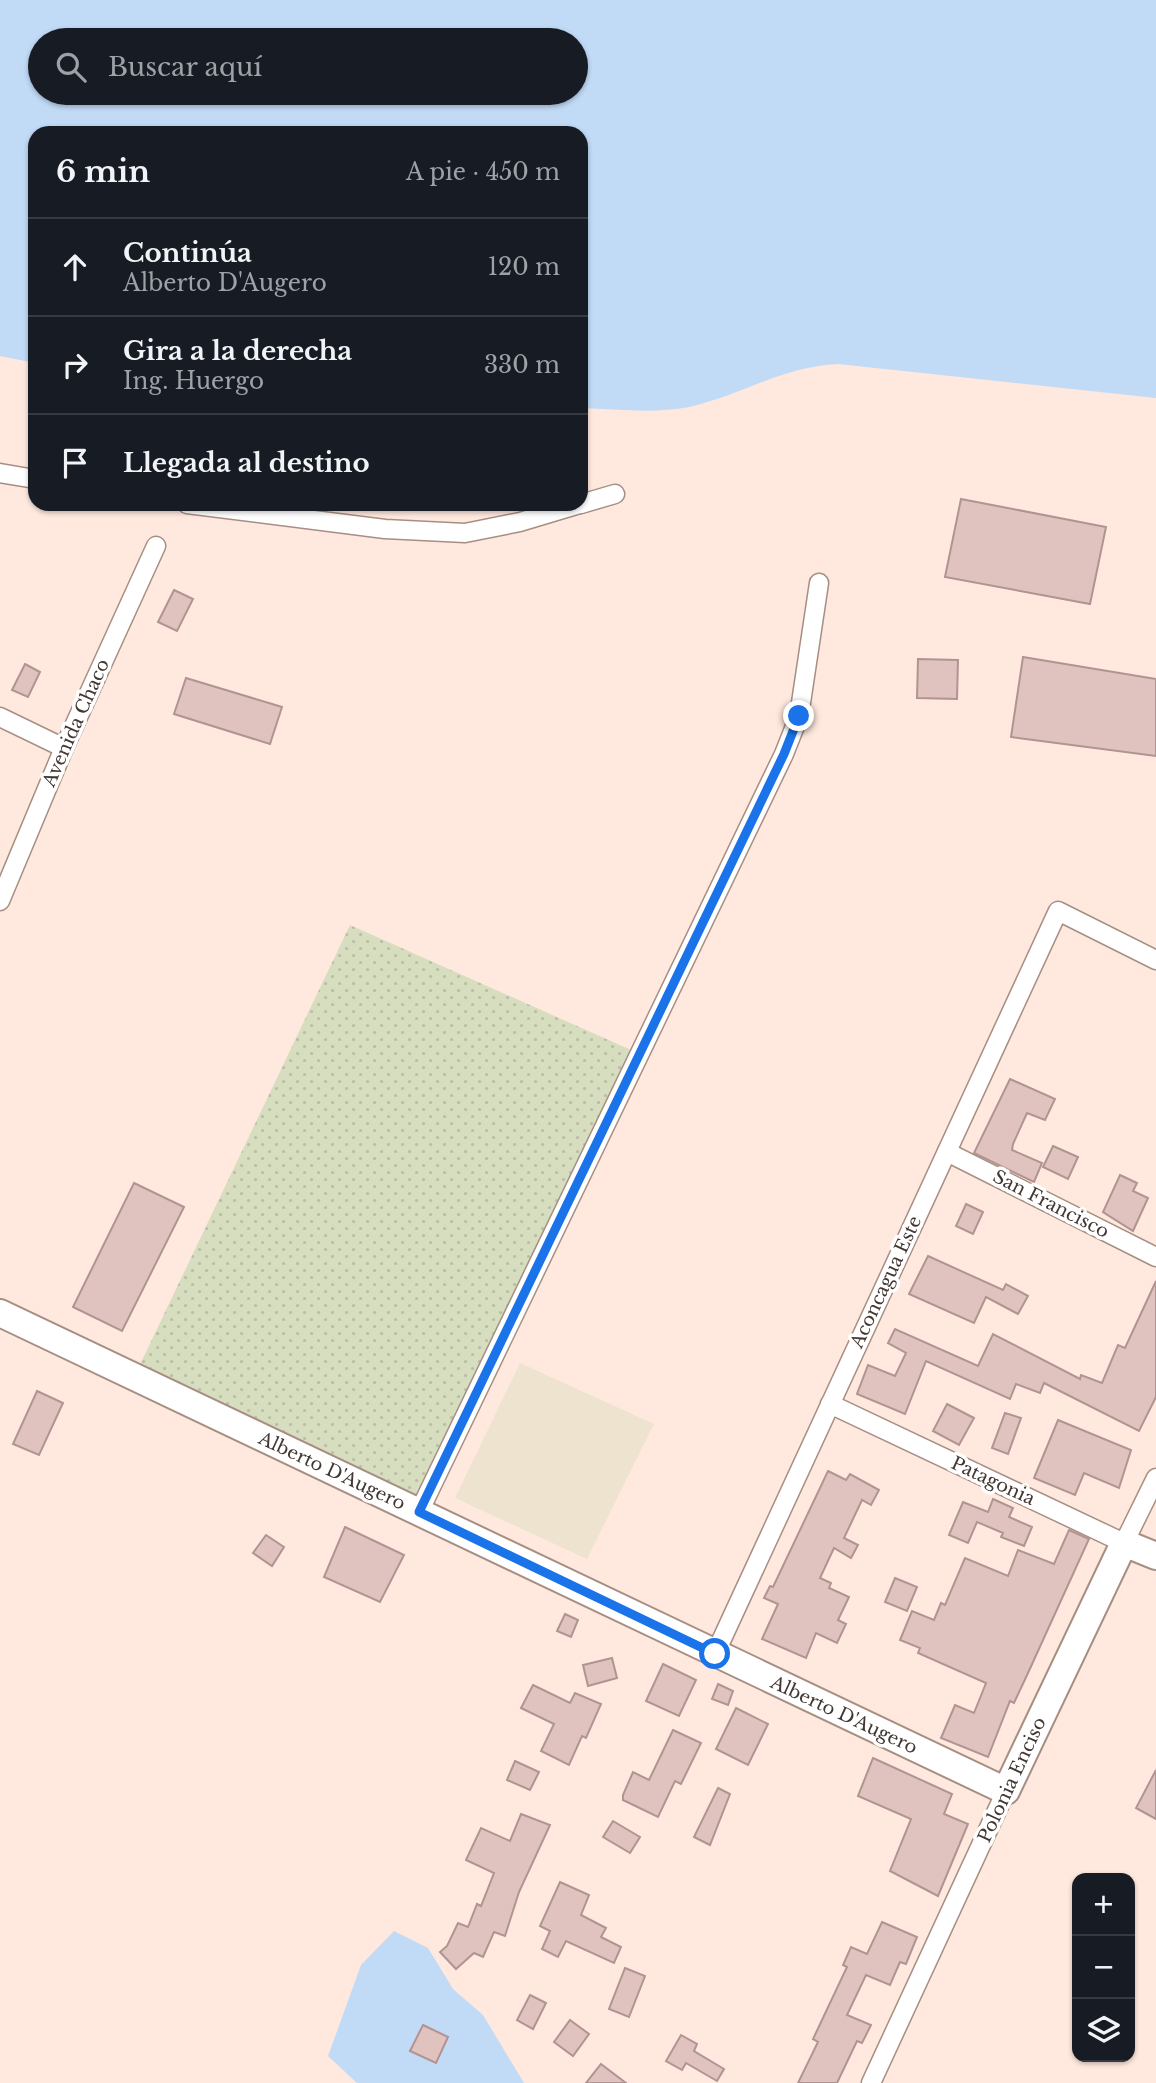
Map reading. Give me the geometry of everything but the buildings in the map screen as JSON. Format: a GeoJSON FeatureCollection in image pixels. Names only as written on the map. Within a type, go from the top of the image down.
{"type":"FeatureCollection","features":[{"type":"Feature","properties":{"kind":"main road","name":"Alberto D'Augero"},"geometry":{"type":"LineString","coordinates":[[0,1313],[1006,1791]]}},
{"type":"Feature","properties":{"kind":"main road","name":"Patagonia"},"geometry":{"type":"LineString","coordinates":[[1124,1543],[1156,1556]]}},
{"type":"Feature","properties":{"kind":"main road","name":"Polonia Enciso"},"geometry":{"type":"LineString","coordinates":[[1006,1791],[1124,1543]]}},
{"type":"Feature","properties":{"kind":"street"},"geometry":{"type":"LineString","coordinates":[[0,473],[28,478]]}},
{"type":"Feature","properties":{"kind":"street"},"geometry":{"type":"LineString","coordinates":[[588,502],[615,494]]}},
{"type":"Feature","properties":{"kind":"street"},"geometry":{"type":"LineString","coordinates":[[242,511],[385,529],[465,533],[520,522],[557,511]]}},
{"type":"Feature","properties":{"kind":"street","name":"Avenida Chaco"},"geometry":{"type":"LineString","coordinates":[[0,901],[64,748],[156,546]]}},
{"type":"Feature","properties":{"kind":"street"},"geometry":{"type":"LineString","coordinates":[[419,1512],[784,754],[799,716],[819,583]]}},
{"type":"Feature","properties":{"kind":"street"},"geometry":{"type":"LineString","coordinates":[[0,717],[64,748]]}},
{"type":"Feature","properties":{"kind":"street","name":"Aconcagua Este"},"geometry":{"type":"LineString","coordinates":[[715,1654],[1058,911],[1156,960]]}},
{"type":"Feature","properties":{"kind":"street","name":"San Francisco"},"geometry":{"type":"LineString","coordinates":[[947,1152],[1156,1257]]}},
{"type":"Feature","properties":{"kind":"street","name":"Patagonia"},"geometry":{"type":"LineString","coordinates":[[830,1405],[1124,1543]]}},
{"type":"Feature","properties":{"kind":"street","name":"Polonia Enciso"},"geometry":{"type":"LineString","coordinates":[[1124,1543],[1156,1478]]}},
{"type":"Feature","properties":{"kind":"street","name":"Polonia Enciso"},"geometry":{"type":"LineString","coordinates":[[871,2083],[1006,1791]]}},
{"type":"Feature","properties":{"kind":"shaded area"},"geometry":{"type":"Polygon","coordinates":[[[520,1363],[654,1424],[587,1559],[455,1498],[520,1363]]]}},
{"type":"Feature","properties":{"kind":"green space"},"geometry":{"type":"Polygon","coordinates":[[[350,925],[640,1054],[419,1512],[134,1377],[350,925]]]}},
{"type":"Feature","properties":{"kind":"water"},"geometry":{"type":"Polygon","coordinates":[[[0,0],[1156,0],[1156,398],[838,364],[798,370],[689,407],[649,411],[588,408],[588,126],[28,126],[28,362],[0,356],[0,0]]]}},
{"type":"Feature","properties":{"kind":"water"},"geometry":{"type":"Polygon","coordinates":[[[394,1931],[428,1948],[453,1989],[483,2015],[524,2083],[357,2083],[328,2056],[361,1965],[394,1931]]]}},
{"type":"Feature","properties":{"kind":"route"},"geometry":{"type":"LineString","coordinates":[[715,1654],[419,1512],[784,754],[799,716]]}}]}
